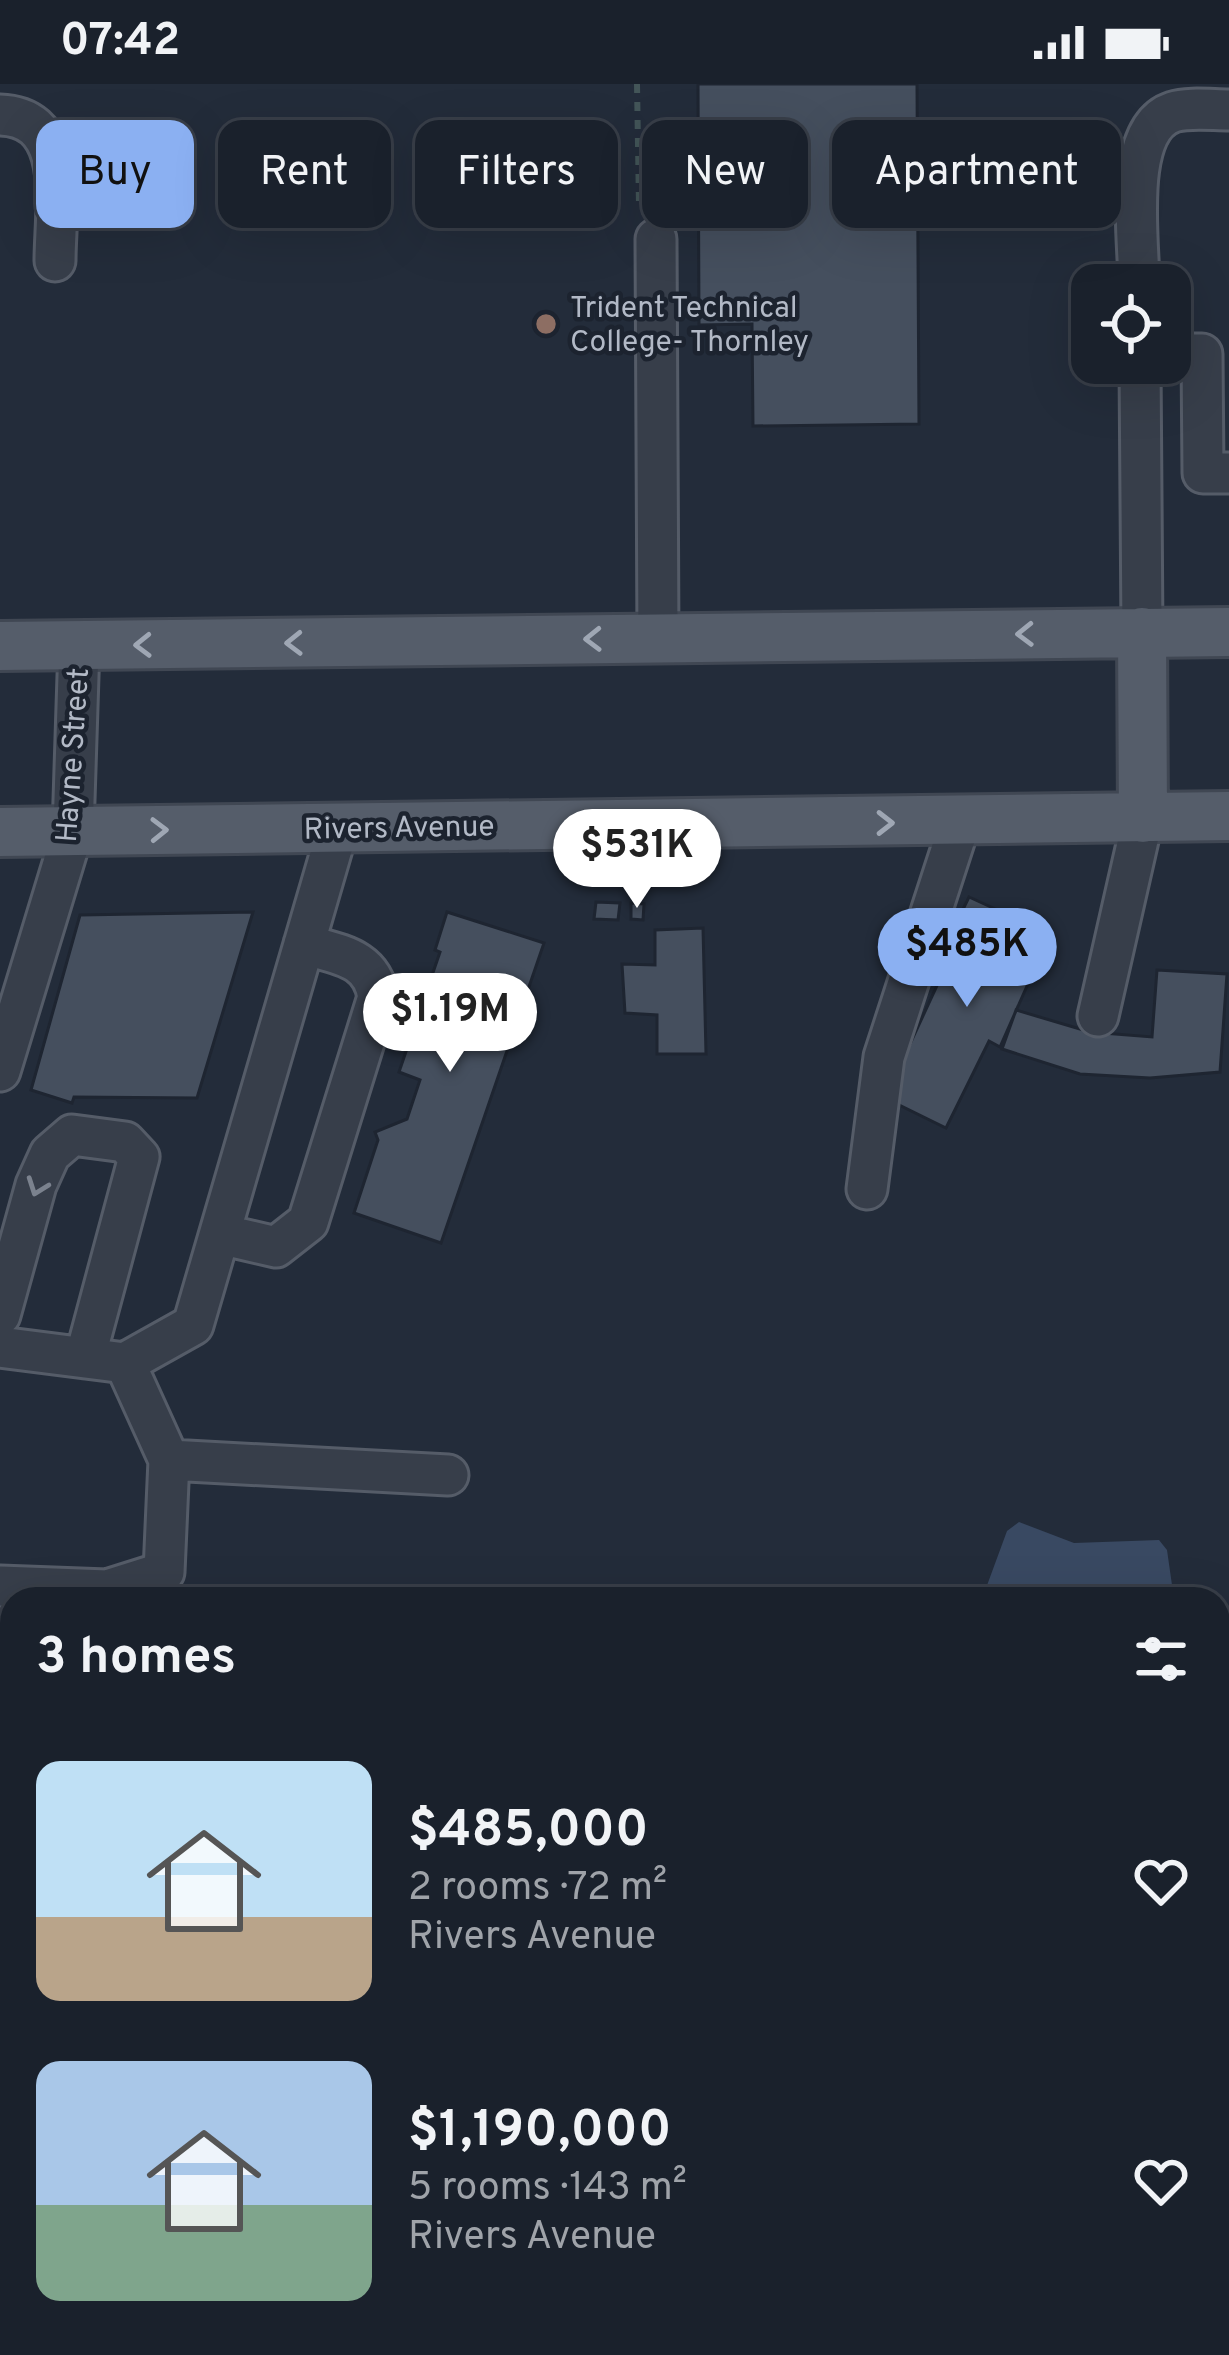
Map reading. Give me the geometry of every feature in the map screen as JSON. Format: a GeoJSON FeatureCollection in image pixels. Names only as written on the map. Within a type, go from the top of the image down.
{"type":"FeatureCollection","features":[{"type":"Feature","properties":{"kind":"main road"},"geometry":{"type":"LineString","coordinates":[[1142,632],[1143,818]]}},
{"type":"Feature","properties":{"kind":"main road"},"geometry":{"type":"LineString","coordinates":[[0,646],[1229,632]]}},
{"type":"Feature","properties":{"kind":"main road","name":"Rivers Avenue"},"geometry":{"type":"LineString","coordinates":[[0,832],[1229,816]]}},
{"type":"Feature","properties":{"kind":"street"},"geometry":{"type":"LineString","coordinates":[[1139,264],[1139,154],[1151,126],[1173,111],[1229,110]]}},
{"type":"Feature","properties":{"kind":"street"},"geometry":{"type":"LineString","coordinates":[[0,115],[17,116],[45,133],[55,162],[55,261]]}},
{"type":"Feature","properties":{"kind":"street"},"geometry":{"type":"LineString","coordinates":[[648,228],[658,638]]}},
{"type":"Feature","properties":{"kind":"street"},"geometry":{"type":"LineString","coordinates":[[1191,354],[1202,354],[1203,473],[1229,473]]}},
{"type":"Feature","properties":{"kind":"street"},"geometry":{"type":"LineString","coordinates":[[1140,384],[1142,632]]}},
{"type":"Feature","properties":{"kind":"street","name":"Hayne Street"},"geometry":{"type":"LineString","coordinates":[[0,1071],[73,831],[79,645]]}},
{"type":"Feature","properties":{"kind":"street"},"geometry":{"type":"LineString","coordinates":[[1098,1016],[1143,818]]}},
{"type":"Feature","properties":{"kind":"street"},"geometry":{"type":"LineString","coordinates":[[867,1190],[884,1058],[960,823]]}},
{"type":"Feature","properties":{"kind":"street"},"geometry":{"type":"LineString","coordinates":[[0,1347],[105,1360],[193,1325],[338,828]]}},
{"type":"Feature","properties":{"kind":"street"},"geometry":{"type":"LineString","coordinates":[[220,1234],[276,1247],[308,1222],[378,998],[375,977],[361,962],[304,944]]}},
{"type":"Feature","properties":{"kind":"street"},"geometry":{"type":"LineString","coordinates":[[0,1315],[50,1154],[72,1135],[124,1142],[139,1157],[105,1360],[169,1460],[164,1572],[116,1587]]}},
{"type":"Feature","properties":{"kind":"street"},"geometry":{"type":"LineString","coordinates":[[169,1460],[448,1475]]}},
{"type":"Feature","properties":{"kind":"path"},"geometry":{"type":"LineString","coordinates":[[638,84],[642,140]]}},
{"type":"Feature","properties":{"kind":"water"},"geometry":{"type":"Polygon","coordinates":[[[1019,1522],[1074,1543],[1159,1540],[1167,1550],[1172,1587],[986,1587],[1007,1531],[1019,1522]]]}},
{"type":"Feature","properties":{"kind":"building"},"geometry":{"type":"Polygon","coordinates":[[[698,84],[917,84],[917,120],[832,120],[832,228],[918,228],[919,424],[753,426],[752,324],[699,325],[699,228],[808,228],[808,120],[698,120],[698,84]]]}},
{"type":"Feature","properties":{"kind":"building"},"geometry":{"type":"Polygon","coordinates":[[[969,897],[1050,934],[1000,1047],[989,1041],[946,1128],[885,1098],[959,938],[951,934],[969,897]]]}},
{"type":"Feature","properties":{"kind":"building"},"geometry":{"type":"Polygon","coordinates":[[[596,902],[620,903],[618,920],[594,919],[596,902]]]}},
{"type":"Feature","properties":{"kind":"building"},"geometry":{"type":"Polygon","coordinates":[[[631,903],[644,904],[643,920],[631,919],[631,903]]]}},
{"type":"Feature","properties":{"kind":"building"},"geometry":{"type":"Polygon","coordinates":[[[253,912],[197,1098],[74,1097],[72,1103],[31,1090],[80,915],[253,912]]]}},
{"type":"Feature","properties":{"kind":"building"},"geometry":{"type":"Polygon","coordinates":[[[447,912],[544,943],[441,1243],[354,1213],[378,1140],[375,1132],[407,1119],[420,1080],[399,1072],[440,952],[435,950],[447,912]]]}},
{"type":"Feature","properties":{"kind":"building"},"geometry":{"type":"Polygon","coordinates":[[[703,928],[706,1054],[657,1054],[657,1015],[625,1013],[622,964],[655,965],[655,930],[703,928]]]}},
{"type":"Feature","properties":{"kind":"building"},"geometry":{"type":"Polygon","coordinates":[[[1157,970],[1227,974],[1220,1072],[1150,1078],[1080,1074],[1002,1049],[1016,1010],[1090,1032],[1152,1037],[1157,970]]]}},
{"type":"Feature","properties":{"kind":"place","name":"Trident Technical College- Thornley"},"geometry":{"type":"Point","coordinates":[546,324]}}]}
